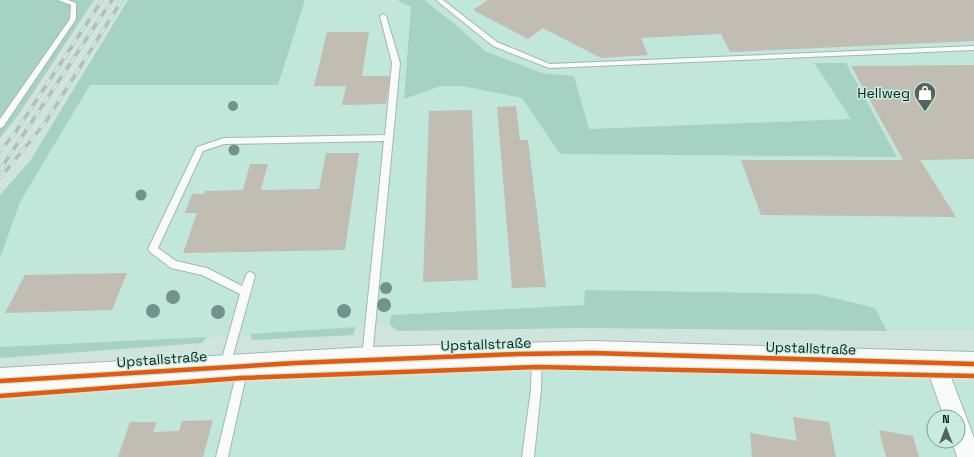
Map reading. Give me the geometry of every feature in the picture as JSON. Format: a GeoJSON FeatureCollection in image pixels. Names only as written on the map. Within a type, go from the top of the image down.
{"type":"FeatureCollection","features":[{"type":"Feature","properties":{"kind":"street","name":"Upstallstraße"},"geometry":{"type":"LineString","coordinates":[[0,380],[234,365],[537,353],[592,353],[974,364]]}},
{"type":"Feature","properties":{"kind":"street"},"geometry":{"type":"LineString","coordinates":[[936,363],[952,409]]}},
{"type":"Feature","properties":{"kind":"lane"},"geometry":{"type":"LineString","coordinates":[[0,125],[74,19],[74,4],[61,0]]}},
{"type":"Feature","properties":{"kind":"lane"},"geometry":{"type":"LineString","coordinates":[[439,0],[495,44],[549,66],[974,48]]}},
{"type":"Feature","properties":{"kind":"lane"},"geometry":{"type":"LineString","coordinates":[[367,360],[396,63],[383,16]]}},
{"type":"Feature","properties":{"kind":"lane"},"geometry":{"type":"LineString","coordinates":[[245,292],[204,271],[174,265],[153,249],[200,150],[224,141],[389,138]]}},
{"type":"Feature","properties":{"kind":"lane"},"geometry":{"type":"LineString","coordinates":[[222,457],[245,292],[250,276]]}},
{"type":"Feature","properties":{"kind":"lane"},"geometry":{"type":"LineString","coordinates":[[528,457],[537,374],[537,353]]}},
{"type":"Feature","properties":{"kind":"shaded area"},"geometry":{"type":"Polygon","coordinates":[[[0,0],[94,0],[19,114],[0,138],[0,0]]]}},
{"type":"Feature","properties":{"kind":"shaded area"},"geometry":{"type":"Polygon","coordinates":[[[128,0],[305,0],[278,85],[90,85],[20,202],[0,258],[0,195],[30,161],[128,0]]]}},
{"type":"Feature","properties":{"kind":"shaded area"},"geometry":{"type":"Polygon","coordinates":[[[305,0],[397,0],[411,7],[404,99],[441,86],[462,86],[522,98],[561,154],[897,157],[846,63],[814,63],[852,119],[589,129],[574,76],[542,73],[485,51],[456,25],[424,0],[974,0],[974,331],[887,331],[875,308],[586,290],[585,305],[391,315],[390,325],[207,337],[0,347],[0,258],[20,202],[90,85],[278,85],[305,0]]]}},
{"type":"Feature","properties":{"kind":"shaded area"},"geometry":{"type":"Polygon","coordinates":[[[397,0],[424,0],[456,25],[485,51],[542,73],[574,76],[589,129],[851,119],[814,63],[846,63],[897,157],[560,154],[522,98],[462,86],[441,86],[404,99],[411,7],[397,0]]]}},
{"type":"Feature","properties":{"kind":"shaded area"},"geometry":{"type":"Polygon","coordinates":[[[585,290],[817,294],[875,308],[887,331],[579,328],[398,331],[390,325],[391,315],[584,305],[585,290]]]}},
{"type":"Feature","properties":{"kind":"shaded area"},"geometry":{"type":"Polygon","coordinates":[[[356,327],[353,335],[252,340],[250,334],[356,327]]]}},
{"type":"Feature","properties":{"kind":"shaded area"},"geometry":{"type":"Polygon","coordinates":[[[207,337],[202,343],[0,358],[0,347],[207,337]]]}},
{"type":"Feature","properties":{"kind":"shaded area"},"geometry":{"type":"Polygon","coordinates":[[[556,371],[974,382],[974,457],[0,457],[0,401],[224,384],[556,371]]]}},
{"type":"Feature","properties":{"kind":"building"},"geometry":{"type":"Polygon","coordinates":[[[488,0],[974,0],[974,41],[730,52],[721,34],[641,38],[648,55],[601,58],[543,28],[528,39],[473,10],[488,0]]]}},
{"type":"Feature","properties":{"kind":"building"},"geometry":{"type":"Polygon","coordinates":[[[327,32],[369,32],[362,76],[390,76],[386,104],[342,105],[346,86],[314,86],[327,32]]]}},
{"type":"Feature","properties":{"kind":"building","name":"Hellweg"},"geometry":{"type":"Polygon","coordinates":[[[974,65],[974,159],[920,160],[956,217],[761,215],[741,160],[903,160],[851,66],[974,65]]]}},
{"type":"Feature","properties":{"kind":"building"},"geometry":{"type":"Polygon","coordinates":[[[516,106],[520,140],[528,140],[546,287],[512,288],[497,107],[516,106]]]}},
{"type":"Feature","properties":{"kind":"building"},"geometry":{"type":"Polygon","coordinates":[[[472,110],[478,280],[423,282],[429,111],[472,110]]]}},
{"type":"Feature","properties":{"kind":"building"},"geometry":{"type":"Polygon","coordinates":[[[326,153],[359,153],[345,250],[183,253],[197,213],[185,213],[192,194],[204,194],[205,191],[243,190],[250,164],[268,164],[261,190],[319,189],[326,153]]]}},
{"type":"Feature","properties":{"kind":"building"},"geometry":{"type":"Polygon","coordinates":[[[127,273],[112,310],[5,313],[25,275],[127,273]]]}},
{"type":"Feature","properties":{"kind":"building"},"geometry":{"type":"Polygon","coordinates":[[[793,417],[829,422],[836,457],[752,457],[750,433],[797,441],[793,417]]]}},
{"type":"Feature","properties":{"kind":"building"},"geometry":{"type":"Polygon","coordinates":[[[213,420],[203,457],[118,457],[130,422],[157,422],[153,432],[179,431],[182,421],[213,420]]]}},
{"type":"Feature","properties":{"kind":"building"},"geometry":{"type":"Polygon","coordinates":[[[879,430],[913,436],[919,457],[886,457],[879,430]]]}},
{"type":"Feature","properties":{"kind":"railway"},"geometry":{"type":"LineString","coordinates":[[0,151],[15,133],[102,0]]}},
{"type":"Feature","properties":{"kind":"railway"},"geometry":{"type":"LineString","coordinates":[[0,170],[112,0]]}},
{"type":"Feature","properties":{"kind":"railway"},"geometry":{"type":"LineString","coordinates":[[0,178],[45,123],[122,0]]}},
{"type":"Feature","properties":{"kind":"cycle path"},"geometry":{"type":"LineString","coordinates":[[0,381],[370,359],[518,354],[592,353],[974,364]]}},
{"type":"Feature","properties":{"kind":"cycle path"},"geometry":{"type":"LineString","coordinates":[[0,396],[241,378],[537,367],[974,376]]}},
{"type":"Feature","properties":{"kind":"place","name":"Hellweg"},"geometry":{"type":"Point","coordinates":[925,112]}}]}
